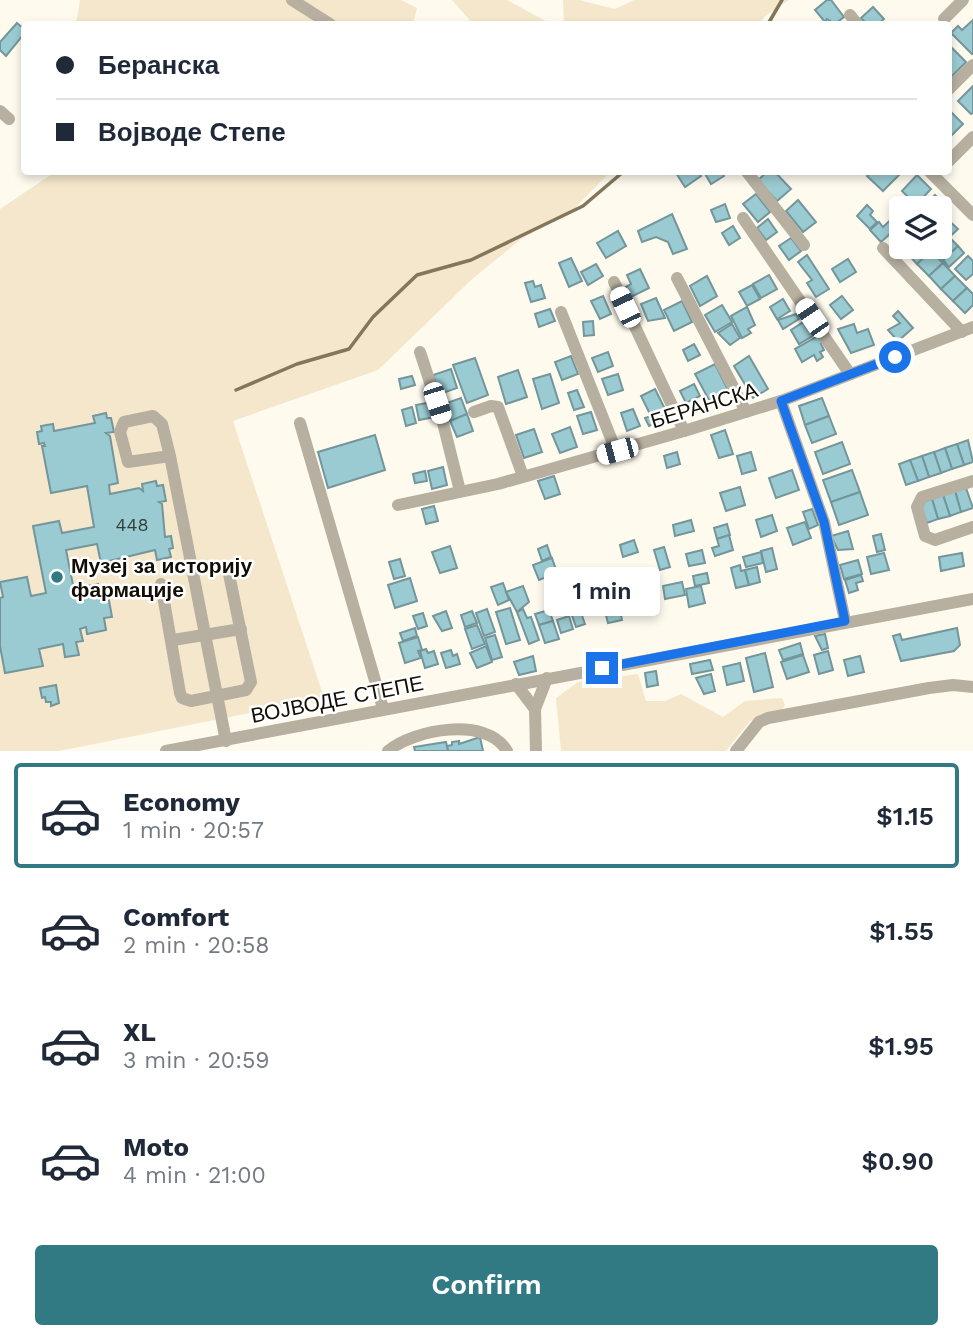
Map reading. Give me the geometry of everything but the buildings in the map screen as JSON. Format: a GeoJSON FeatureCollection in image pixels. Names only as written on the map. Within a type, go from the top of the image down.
{"type":"FeatureCollection","features":[{"type":"Feature","properties":{"kind":"street"},"geometry":{"type":"LineString","coordinates":[[292,0],[325,21]]}},
{"type":"Feature","properties":{"kind":"street"},"geometry":{"type":"LineString","coordinates":[[944,19],[963,0]]}},
{"type":"Feature","properties":{"kind":"street"},"geometry":{"type":"LineString","coordinates":[[952,86],[973,65]]}},
{"type":"Feature","properties":{"kind":"street"},"geometry":{"type":"LineString","coordinates":[[952,158],[973,137]]}},
{"type":"Feature","properties":{"kind":"street"},"geometry":{"type":"LineString","coordinates":[[749,175],[804,245]]}},
{"type":"Feature","properties":{"kind":"street"},"geometry":{"type":"LineString","coordinates":[[937,175],[973,215]]}},
{"type":"Feature","properties":{"kind":"street"},"geometry":{"type":"LineString","coordinates":[[743,218],[850,374]]}},
{"type":"Feature","properties":{"kind":"street"},"geometry":{"type":"LineString","coordinates":[[883,248],[967,329]]}},
{"type":"Feature","properties":{"kind":"street"},"geometry":{"type":"LineString","coordinates":[[677,278],[746,412]]}},
{"type":"Feature","properties":{"kind":"street"},"geometry":{"type":"LineString","coordinates":[[614,282],[684,431]]}},
{"type":"Feature","properties":{"kind":"street"},"geometry":{"type":"LineString","coordinates":[[561,312],[617,451]]}},
{"type":"Feature","properties":{"kind":"street","name":"БЕРАНСКА"},"geometry":{"type":"LineString","coordinates":[[398,505],[617,451],[746,412],[967,329]]}},
{"type":"Feature","properties":{"kind":"street"},"geometry":{"type":"LineString","coordinates":[[420,352],[442,419],[460,491]]}},
{"type":"Feature","properties":{"kind":"street"},"geometry":{"type":"LineString","coordinates":[[781,401],[824,522],[845,621]]}},
{"type":"Feature","properties":{"kind":"street"},"geometry":{"type":"LineString","coordinates":[[474,412],[491,406],[498,407],[523,476]]}},
{"type":"Feature","properties":{"kind":"street"},"geometry":{"type":"LineString","coordinates":[[170,456],[128,462],[120,432],[124,422],[153,416],[159,419],[170,456],[226,741],[210,751]]}},
{"type":"Feature","properties":{"kind":"street"},"geometry":{"type":"LineString","coordinates":[[300,423],[383,708]]}},
{"type":"Feature","properties":{"kind":"street"},"geometry":{"type":"LineString","coordinates":[[973,481],[922,498],[917,507],[929,539],[935,540],[973,527]]}},
{"type":"Feature","properties":{"kind":"street"},"geometry":{"type":"LineString","coordinates":[[161,584],[182,698],[191,701],[218,697],[250,686],[251,677],[229,574]]}},
{"type":"Feature","properties":{"kind":"street","name":"ВОЈВОДЕ СТЕПЕ"},"geometry":{"type":"LineString","coordinates":[[166,751],[973,599]]}},
{"type":"Feature","properties":{"kind":"street"},"geometry":{"type":"LineString","coordinates":[[173,640],[240,629]]}},
{"type":"Feature","properties":{"kind":"street"},"geometry":{"type":"LineString","coordinates":[[536,751],[535,709],[547,678]]}},
{"type":"Feature","properties":{"kind":"street"},"geometry":{"type":"LineString","coordinates":[[516,684],[535,709]]}},
{"type":"Feature","properties":{"kind":"street"},"geometry":{"type":"LineString","coordinates":[[736,751],[759,722],[768,718],[929,688],[953,685],[973,687]]}},
{"type":"Feature","properties":{"kind":"street"},"geometry":{"type":"LineString","coordinates":[[388,751],[408,738],[469,728],[489,734],[507,751]]}},
{"type":"Feature","properties":{"kind":"shaded area"},"geometry":{"type":"Polygon","coordinates":[[[80,0],[401,0],[417,8],[414,21],[76,21],[80,0]]]}},
{"type":"Feature","properties":{"kind":"shaded area"},"geometry":{"type":"Polygon","coordinates":[[[452,0],[507,0],[546,21],[470,21],[452,0]]]}},
{"type":"Feature","properties":{"kind":"shaded area"},"geometry":{"type":"Polygon","coordinates":[[[563,0],[579,0],[615,9],[634,0],[789,0],[762,21],[564,21],[563,0]]]}},
{"type":"Feature","properties":{"kind":"shaded area"},"geometry":{"type":"Polygon","coordinates":[[[51,175],[607,175],[571,212],[521,239],[470,281],[378,370],[233,421],[327,707],[319,707],[310,701],[59,751],[0,751],[0,209],[51,175]]]}},
{"type":"Feature","properties":{"kind":"shaded area"},"geometry":{"type":"Polygon","coordinates":[[[638,674],[646,701],[665,701],[681,694],[723,717],[745,701],[782,698],[785,705],[779,715],[750,721],[726,751],[561,751],[556,698],[578,682],[638,674]]]}},
{"type":"Feature","properties":{"kind":"waterway"},"geometry":{"type":"LineString","coordinates":[[770,21],[782,0]]}},
{"type":"Feature","properties":{"kind":"waterway"},"geometry":{"type":"LineString","coordinates":[[236,390],[297,364],[349,349],[373,317],[417,275],[471,260],[583,206],[619,175]]}},
{"type":"Feature","properties":{"kind":"place","name":"Музеј за историју фармације"},"geometry":{"type":"Point","coordinates":[57,577]}},
{"type":"Feature","properties":{"kind":"route"},"geometry":{"type":"LineString","coordinates":[[602,668],[845,621],[830,566],[824,522],[781,401],[895,357]]}}]}
